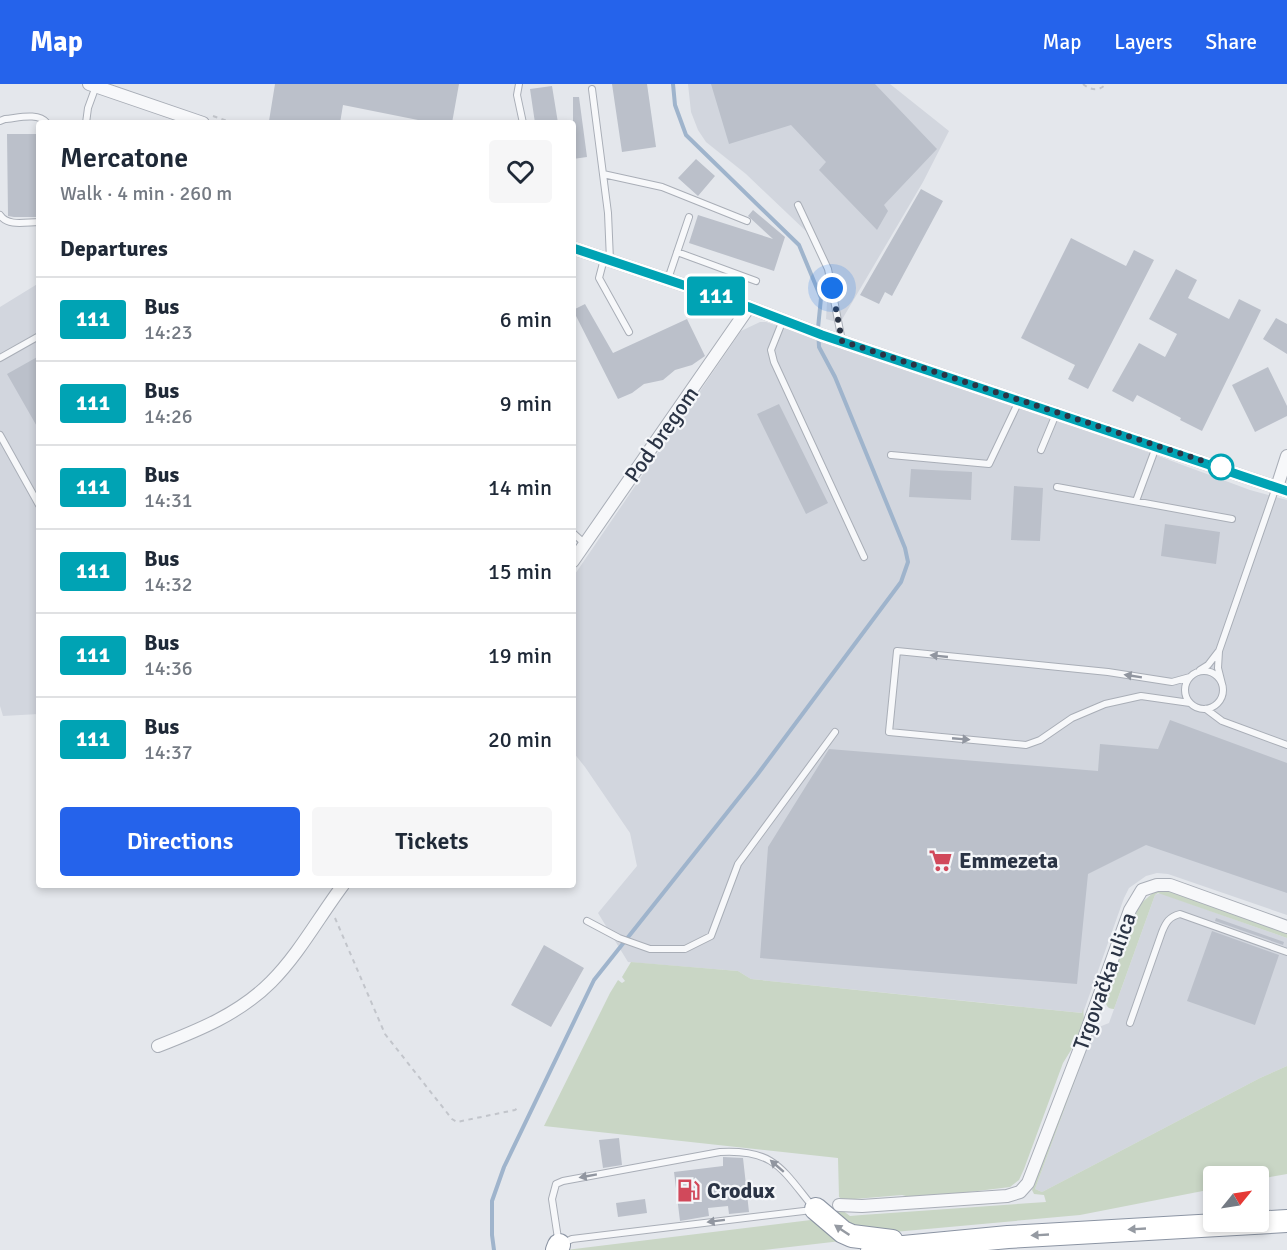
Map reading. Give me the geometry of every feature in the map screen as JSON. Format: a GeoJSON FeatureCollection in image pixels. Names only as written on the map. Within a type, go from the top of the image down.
{"type":"FeatureCollection","features":[{"type":"Feature","properties":{"kind":"highway"},"geometry":{"type":"LineString","coordinates":[[816,1209],[843,1232],[852,1236],[914,1246]]}},
{"type":"Feature","properties":{"kind":"highway"},"geometry":{"type":"LineString","coordinates":[[872,1250],[1008,1237],[1287,1221]]}},
{"type":"Feature","properties":{"kind":"street"},"geometry":{"type":"LineString","coordinates":[[92,85],[194,120]]}},
{"type":"Feature","properties":{"kind":"street"},"geometry":{"type":"LineString","coordinates":[[576,249],[749,307],[822,335],[1282,489],[1287,456]]}},
{"type":"Feature","properties":{"kind":"street","name":"Pod bregom"},"geometry":{"type":"LineString","coordinates":[[576,557],[749,307]]}},
{"type":"Feature","properties":{"kind":"street","name":"Trgovačka ulica"},"geometry":{"type":"LineString","coordinates":[[839,1204],[862,1206],[1007,1196],[1020,1192],[1028,1183],[1130,910],[1142,891],[1157,885],[1170,885],[1287,927]]}},
{"type":"Feature","properties":{"kind":"street"},"geometry":{"type":"LineString","coordinates":[[158,1046],[232,1013],[271,983],[341,888]]}},
{"type":"Feature","properties":{"kind":"lane"},"geometry":{"type":"LineString","coordinates":[[519,84],[517,95],[522,120]]}},
{"type":"Feature","properties":{"kind":"lane"},"geometry":{"type":"LineString","coordinates":[[86,120],[92,85]]}},
{"type":"Feature","properties":{"kind":"lane"},"geometry":{"type":"LineString","coordinates":[[592,89],[608,213],[607,260],[599,278],[629,332]]}},
{"type":"Feature","properties":{"kind":"lane"},"geometry":{"type":"LineString","coordinates":[[0,121],[5,118],[37,117],[45,120]]}},
{"type":"Feature","properties":{"kind":"lane"},"geometry":{"type":"LineString","coordinates":[[603,174],[662,187],[747,221]]}},
{"type":"Feature","properties":{"kind":"lane"},"geometry":{"type":"LineString","coordinates":[[798,205],[828,268],[842,341]]}},
{"type":"Feature","properties":{"kind":"lane"},"geometry":{"type":"LineString","coordinates":[[0,215],[10,223],[36,222]]}},
{"type":"Feature","properties":{"kind":"lane"},"geometry":{"type":"LineString","coordinates":[[667,280],[689,217]]}},
{"type":"Feature","properties":{"kind":"lane"},"geometry":{"type":"LineString","coordinates":[[677,252],[756,281]]}},
{"type":"Feature","properties":{"kind":"lane"},"geometry":{"type":"LineString","coordinates":[[783,320],[771,350],[774,362],[864,557]]}},
{"type":"Feature","properties":{"kind":"lane"},"geometry":{"type":"LineString","coordinates":[[0,358],[36,338]]}},
{"type":"Feature","properties":{"kind":"lane"},"geometry":{"type":"LineString","coordinates":[[891,455],[989,464],[1019,400]]}},
{"type":"Feature","properties":{"kind":"lane"},"geometry":{"type":"LineString","coordinates":[[1041,450],[1057,413]]}},
{"type":"Feature","properties":{"kind":"lane"},"geometry":{"type":"LineString","coordinates":[[0,435],[36,500]]}},
{"type":"Feature","properties":{"kind":"lane"},"geometry":{"type":"LineString","coordinates":[[1137,501],[1156,446]]}},
{"type":"Feature","properties":{"kind":"lane"},"geometry":{"type":"LineString","coordinates":[[1057,487],[1232,519]]}},
{"type":"Feature","properties":{"kind":"lane"},"geometry":{"type":"LineString","coordinates":[[1282,489],[1219,651],[1208,665],[1192,675],[1172,682],[1108,672],[897,651],[889,732],[1026,745],[1040,740],[1072,718],[1105,704],[1141,696],[1190,703],[1206,709],[1222,721],[1287,745]]}},
{"type":"Feature","properties":{"kind":"lane"},"geometry":{"type":"LineString","coordinates":[[576,536],[585,544]]}},
{"type":"Feature","properties":{"kind":"lane"},"geometry":{"type":"LineString","coordinates":[[1206,709],[1216,705],[1222,696],[1218,668],[1219,651]]}},
{"type":"Feature","properties":{"kind":"lane"},"geometry":{"type":"LineString","coordinates":[[1190,703],[1185,693],[1187,682],[1192,675],[1211,672],[1220,679],[1222,684]]}},
{"type":"Feature","properties":{"kind":"lane"},"geometry":{"type":"LineString","coordinates":[[587,921],[619,938],[650,949],[685,949],[711,936],[738,864],[835,732]]}},
{"type":"Feature","properties":{"kind":"lane"},"geometry":{"type":"LineString","coordinates":[[1130,1023],[1162,932],[1167,921],[1174,916],[1180,914],[1287,952]]}},
{"type":"Feature","properties":{"kind":"lane"},"geometry":{"type":"LineString","coordinates":[[816,1209],[781,1168],[770,1159],[742,1151],[720,1152],[562,1181],[556,1184],[552,1199],[558,1247],[572,1239],[816,1209],[839,1204]]}},
{"type":"Feature","properties":{"kind":"path"},"geometry":{"type":"LineString","coordinates":[[1083,84],[1092,90],[1106,84]]}},
{"type":"Feature","properties":{"kind":"path"},"geometry":{"type":"LineString","coordinates":[[334,915],[385,1034],[452,1119],[457,1122],[472,1120],[515,1110],[519,1107]]}},
{"type":"Feature","properties":{"kind":"shaded area"},"geometry":{"type":"Polygon","coordinates":[[[688,84],[890,84],[949,131],[923,182],[840,323],[826,319],[828,286],[826,267],[808,233],[746,174],[706,142],[691,112],[688,84]]]}},
{"type":"Feature","properties":{"kind":"shaded area"},"geometry":{"type":"Polygon","coordinates":[[[36,285],[36,714],[3,716],[0,706],[0,307],[36,285]]]}},
{"type":"Feature","properties":{"kind":"shaded area"},"geometry":{"type":"Polygon","coordinates":[[[760,322],[766,322],[1099,434],[1250,490],[1287,500],[1287,915],[1168,874],[1157,873],[1146,876],[1129,888],[1124,898],[1083,1013],[751,979],[738,971],[628,962],[598,913],[637,866],[630,833],[576,756],[576,573],[741,331],[760,322]]]}},
{"type":"Feature","properties":{"kind":"shaded area"},"geometry":{"type":"Polygon","coordinates":[[[1160,893],[1287,938],[1287,1066],[1042,1192],[1035,1189],[1091,1037],[1099,1027],[1109,1023],[1155,895],[1160,893]]]}},
{"type":"Feature","properties":{"kind":"green space"},"geometry":{"type":"Polygon","coordinates":[[[1167,890],[1287,932],[1287,938],[1158,893],[1155,895],[1114,1009],[1110,1008],[1106,1005],[1105,999],[1139,905],[1154,892],[1167,890]]]}},
{"type":"Feature","properties":{"kind":"green space"},"geometry":{"type":"Polygon","coordinates":[[[631,962],[738,971],[751,979],[1082,1013],[1083,1008],[1084,1019],[1076,1042],[1063,1063],[1024,1169],[1019,1180],[1010,1187],[928,1197],[914,1198],[902,1195],[843,1200],[839,1197],[838,1158],[544,1126],[610,993],[618,980],[622,983],[625,981],[622,977],[631,962]]]}},
{"type":"Feature","properties":{"kind":"green space"},"geometry":{"type":"Polygon","coordinates":[[[1099,1027],[1091,1037],[1035,1189],[1042,1192],[1287,1066],[1287,1174],[1269,1177],[1269,1166],[1203,1166],[1203,1191],[1080,1215],[883,1233],[853,1227],[837,1212],[842,1210],[850,1216],[1046,1202],[1044,1195],[1034,1194],[1032,1190],[1090,1035],[1099,1027]]]}},
{"type":"Feature","properties":{"kind":"green space"},"geometry":{"type":"Polygon","coordinates":[[[819,1219],[841,1241],[764,1250],[566,1250],[819,1219]]]}},
{"type":"Feature","properties":{"kind":"building"},"geometry":{"type":"Polygon","coordinates":[[[275,84],[459,84],[453,120],[418,120],[343,105],[340,120],[269,120],[275,84]]]}},
{"type":"Feature","properties":{"kind":"building"},"geometry":{"type":"Polygon","coordinates":[[[612,84],[647,84],[656,147],[622,152],[612,84]]]}},
{"type":"Feature","properties":{"kind":"building"},"geometry":{"type":"Polygon","coordinates":[[[711,84],[875,84],[937,149],[884,205],[888,211],[877,230],[819,170],[826,162],[791,125],[729,144],[711,84]]]}},
{"type":"Feature","properties":{"kind":"building"},"geometry":{"type":"Polygon","coordinates":[[[552,86],[558,120],[535,120],[530,89],[552,86]]]}},
{"type":"Feature","properties":{"kind":"building"},"geometry":{"type":"Polygon","coordinates":[[[573,97],[579,97],[587,157],[576,159],[576,120],[573,120],[573,97]]]}},
{"type":"Feature","properties":{"kind":"building"},"geometry":{"type":"Polygon","coordinates":[[[7,134],[36,134],[36,217],[8,216],[7,134]]]}},
{"type":"Feature","properties":{"kind":"building"},"geometry":{"type":"Polygon","coordinates":[[[696,159],[715,176],[698,196],[678,178],[696,159]]]}},
{"type":"Feature","properties":{"kind":"building"},"geometry":{"type":"Polygon","coordinates":[[[921,189],[943,201],[892,296],[885,292],[879,304],[860,295],[921,189]]]}},
{"type":"Feature","properties":{"kind":"building"},"geometry":{"type":"Polygon","coordinates":[[[753,210],[785,237],[774,271],[689,243],[698,215],[773,239],[748,216],[753,210]]]}},
{"type":"Feature","properties":{"kind":"building"},"geometry":{"type":"Polygon","coordinates":[[[1071,238],[1126,266],[1134,250],[1154,260],[1088,389],[1068,379],[1075,365],[1021,338],[1071,238]]]}},
{"type":"Feature","properties":{"kind":"building"},"geometry":{"type":"Polygon","coordinates":[[[1176,269],[1197,280],[1188,298],[1229,319],[1239,299],[1261,310],[1202,431],[1137,395],[1133,402],[1112,391],[1139,343],[1165,357],[1177,334],[1149,319],[1176,269]]]}},
{"type":"Feature","properties":{"kind":"building"},"geometry":{"type":"Polygon","coordinates":[[[585,304],[613,353],[687,319],[705,356],[692,365],[675,370],[663,380],[644,384],[618,399],[576,316],[576,308],[585,304]]]}},
{"type":"Feature","properties":{"kind":"building"},"geometry":{"type":"Polygon","coordinates":[[[1276,318],[1287,324],[1287,354],[1263,339],[1276,318]]]}},
{"type":"Feature","properties":{"kind":"building"},"geometry":{"type":"Polygon","coordinates":[[[36,358],[36,425],[7,374],[36,358]]]}},
{"type":"Feature","properties":{"kind":"building"},"geometry":{"type":"Polygon","coordinates":[[[1268,367],[1287,406],[1287,416],[1255,432],[1232,385],[1268,367]]]}},
{"type":"Feature","properties":{"kind":"building"},"geometry":{"type":"Polygon","coordinates":[[[779,404],[828,503],[806,514],[757,414],[779,404]]]}},
{"type":"Feature","properties":{"kind":"building"},"geometry":{"type":"Polygon","coordinates":[[[911,469],[972,472],[971,500],[909,497],[911,469]]]}},
{"type":"Feature","properties":{"kind":"building"},"geometry":{"type":"Polygon","coordinates":[[[1014,486],[1043,488],[1040,541],[1011,540],[1014,486]]]}},
{"type":"Feature","properties":{"kind":"building"},"geometry":{"type":"Polygon","coordinates":[[[1165,524],[1220,532],[1216,564],[1161,556],[1165,524]]]}},
{"type":"Feature","properties":{"kind":"building","name":"Emmezeta"},"geometry":{"type":"Polygon","coordinates":[[[1170,720],[1287,763],[1287,893],[1146,845],[1088,874],[1077,984],[760,958],[768,847],[829,749],[1098,771],[1100,744],[1158,749],[1170,720]]]}},
{"type":"Feature","properties":{"kind":"building"},"geometry":{"type":"Polygon","coordinates":[[[1216,918],[1284,942],[1283,945],[1215,921],[1216,918]]]}},
{"type":"Feature","properties":{"kind":"building"},"geometry":{"type":"Polygon","coordinates":[[[1212,931],[1279,955],[1255,1025],[1187,1001],[1212,931]]]}},
{"type":"Feature","properties":{"kind":"building"},"geometry":{"type":"Polygon","coordinates":[[[544,945],[584,968],[551,1027],[511,1005],[544,945]]]}},
{"type":"Feature","properties":{"kind":"building"},"geometry":{"type":"Polygon","coordinates":[[[619,1138],[622,1165],[603,1168],[599,1140],[619,1138]]]}},
{"type":"Feature","properties":{"kind":"building"},"geometry":{"type":"Polygon","coordinates":[[[723,1157],[743,1158],[749,1212],[729,1214],[728,1206],[708,1208],[709,1216],[680,1221],[674,1172],[723,1166],[723,1157]]]}},
{"type":"Feature","properties":{"kind":"building"},"geometry":{"type":"Polygon","coordinates":[[[645,1199],[647,1213],[618,1217],[616,1203],[645,1199]]]}},
{"type":"Feature","properties":{"kind":"waterway"},"geometry":{"type":"LineString","coordinates":[[494,1250],[492,1201],[504,1167],[594,980],[757,775],[901,582],[908,562],[905,548],[835,377],[819,347],[821,298],[799,245],[686,135],[675,105],[673,84]]}},
{"type":"Feature","properties":{"kind":"bus line","name":"111"},"geometry":{"type":"LineString","coordinates":[[576,249],[749,307],[822,335],[1287,491]]}},
{"type":"Feature","properties":{"kind":"place","name":"Emmezeta"},"geometry":{"type":"Point","coordinates":[941,860]}},
{"type":"Feature","properties":{"kind":"place","name":"Crodux"},"geometry":{"type":"Point","coordinates":[689,1190]}},
{"type":"Feature","properties":{"kind":"route"},"geometry":{"type":"LineString","coordinates":[[832,288],[842,341],[1221,467]]}}]}
